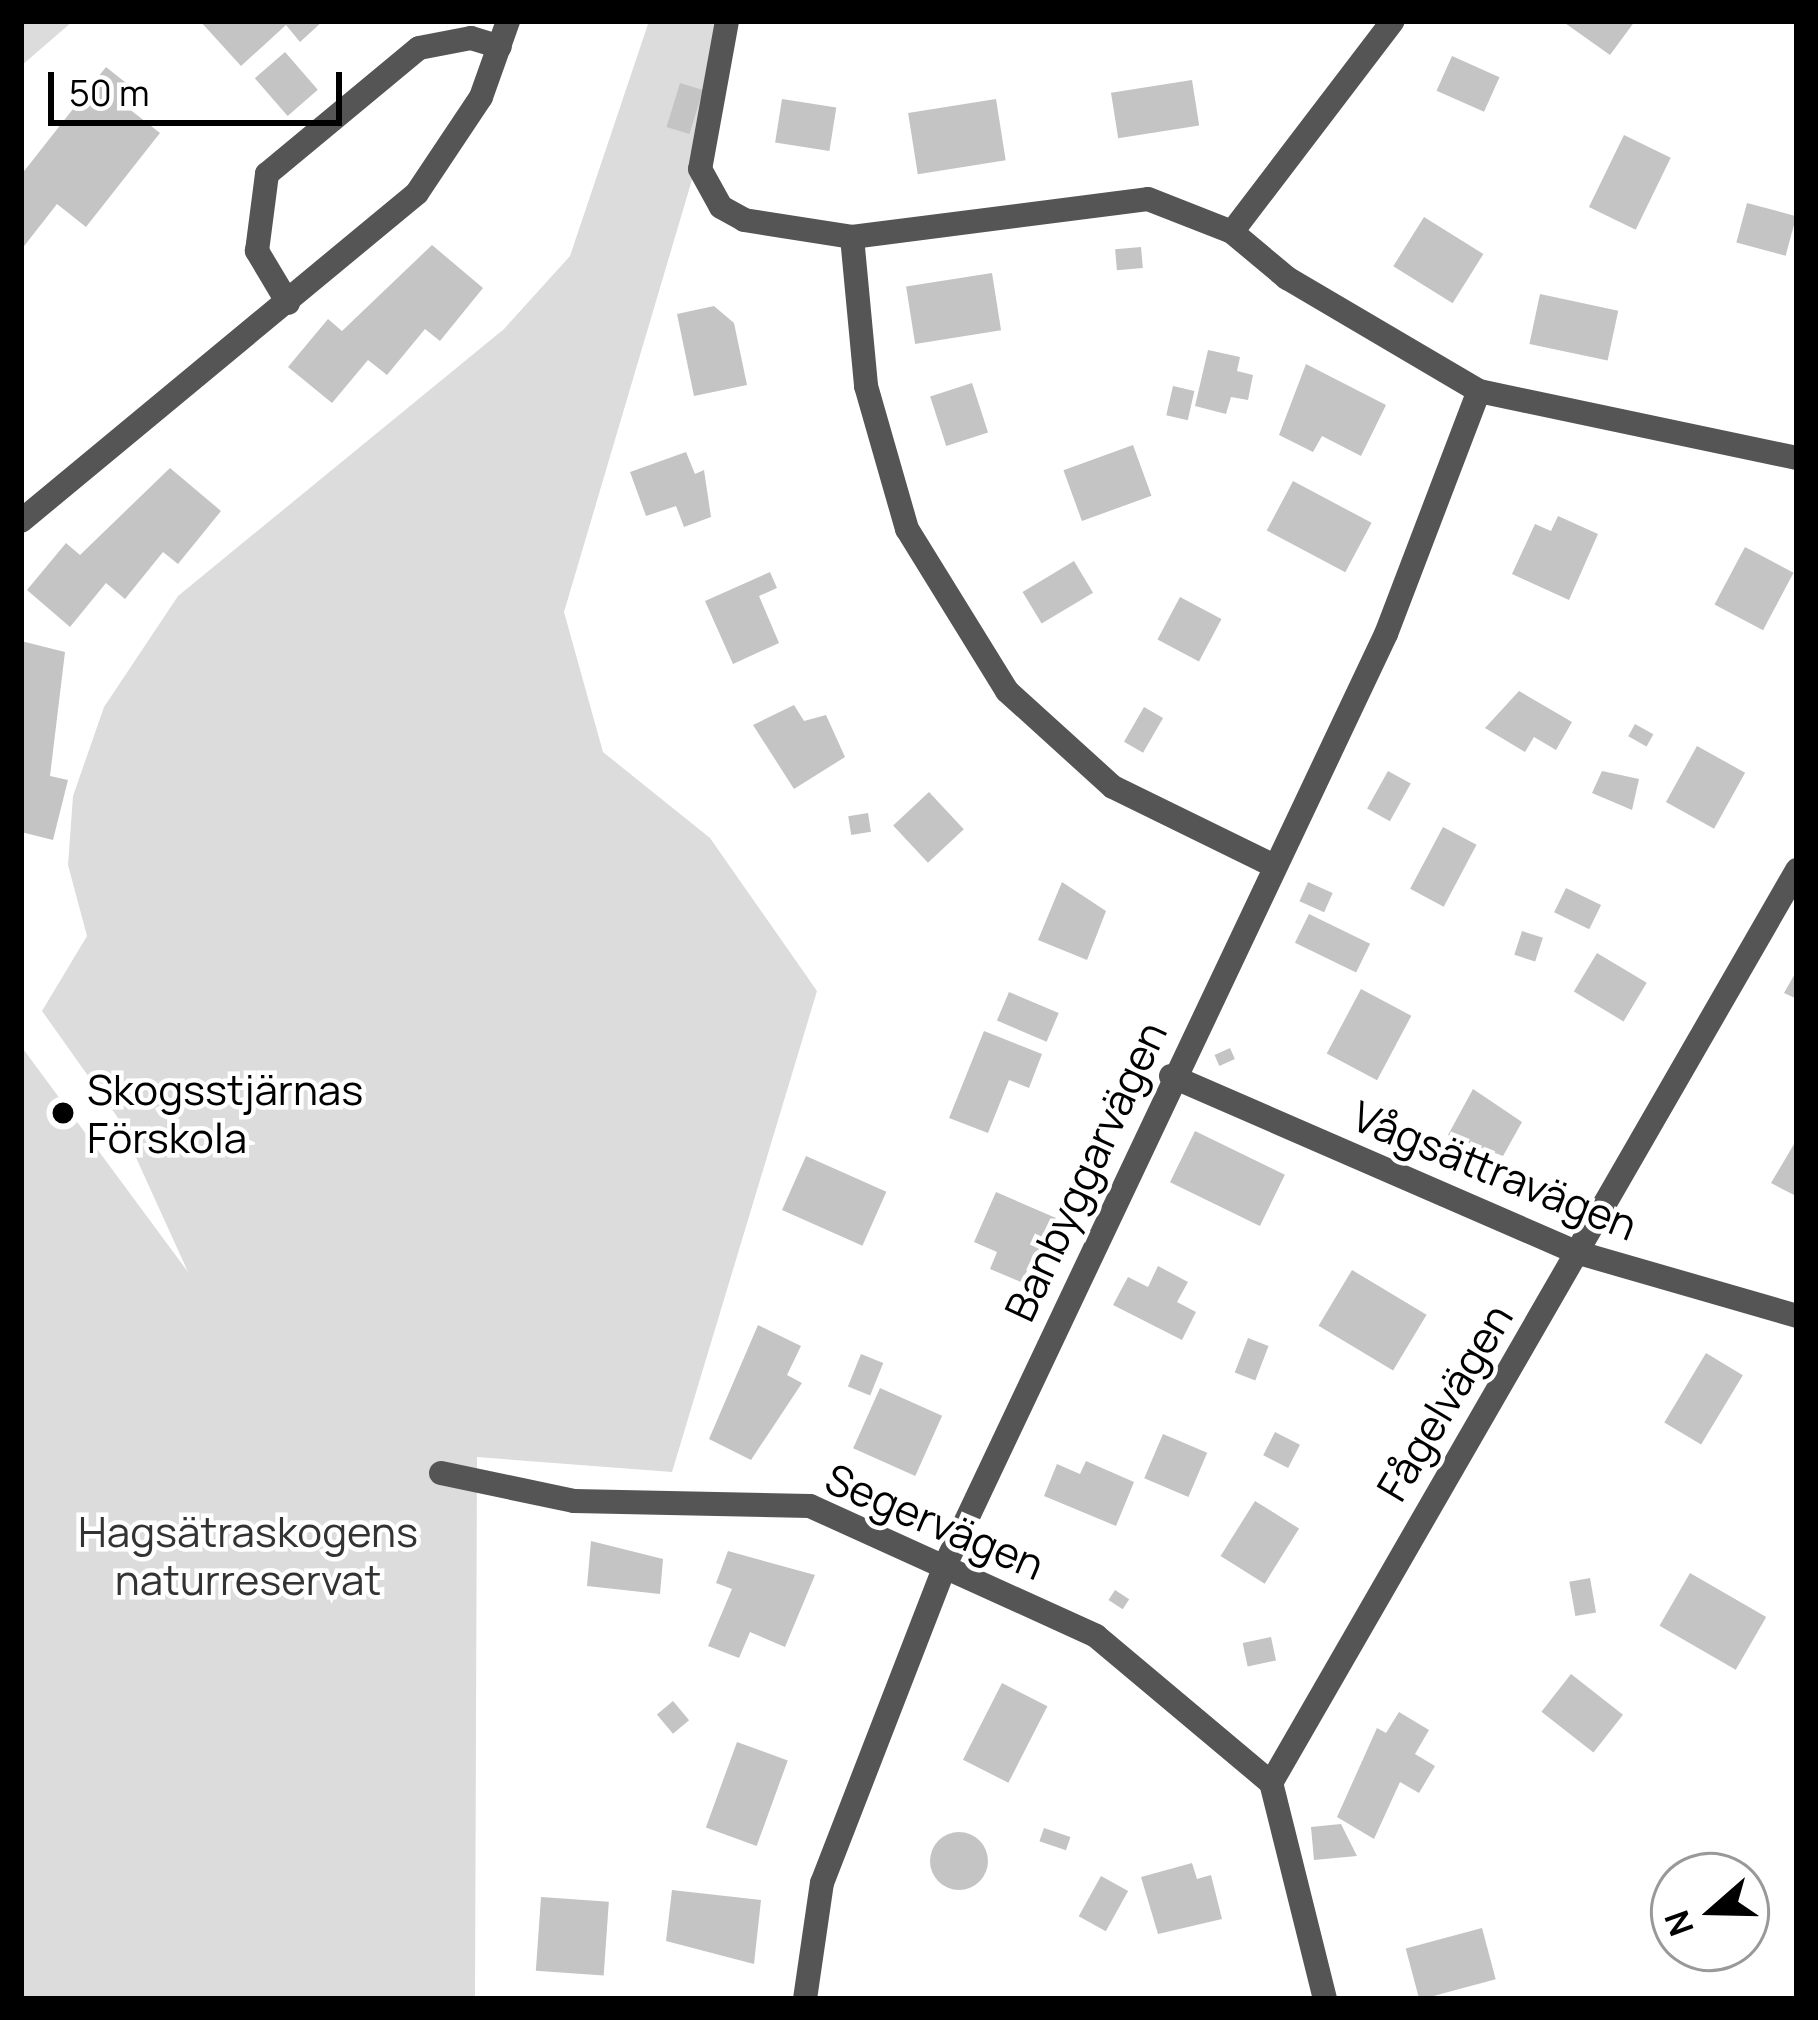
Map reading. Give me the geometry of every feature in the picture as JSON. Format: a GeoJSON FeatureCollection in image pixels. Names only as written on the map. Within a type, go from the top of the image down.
{"type":"FeatureCollection","features":[{"type":"Feature","properties":{"kind":"street"},"geometry":{"type":"LineString","coordinates":[[21,520],[288,303],[440,166],[500,47],[508,21]]}},
{"type":"Feature","properties":{"kind":"street"},"geometry":{"type":"LineString","coordinates":[[727,21],[700,170],[721,206],[782,229],[852,237],[1148,199],[1232,232],[1287,278],[1478,391],[1797,458]]}},
{"type":"Feature","properties":{"kind":"street"},"geometry":{"type":"LineString","coordinates":[[1232,232],[1393,21]]}},
{"type":"Feature","properties":{"kind":"street"},"geometry":{"type":"LineString","coordinates":[[288,303],[256,251],[267,174],[419,48],[471,38],[500,47]]}},
{"type":"Feature","properties":{"kind":"street"},"geometry":{"type":"LineString","coordinates":[[852,237],[866,386],[907,529],[1007,691],[1113,787],[1274,866]]}},
{"type":"Feature","properties":{"kind":"street","name":"Banbyggarvägen"},"geometry":{"type":"LineString","coordinates":[[805,1999],[822,1883],[947,1561],[1171,1076],[1386,634],[1478,391]]}},
{"type":"Feature","properties":{"kind":"street","name":"Fågelvägen"},"geometry":{"type":"LineString","coordinates":[[1270,1783],[1797,870]]}},
{"type":"Feature","properties":{"kind":"street","name":"Vågsättravägen"},"geometry":{"type":"LineString","coordinates":[[1171,1076],[1579,1253],[1797,1316]]}},
{"type":"Feature","properties":{"kind":"street","name":"Segervägen"},"geometry":{"type":"LineString","coordinates":[[441,1473],[574,1501],[794,1503],[947,1561],[1096,1636],[1270,1783]]}},
{"type":"Feature","properties":{"kind":"street"},"geometry":{"type":"LineString","coordinates":[[1270,1783],[1325,1999]]}},
{"type":"Feature","properties":{"kind":"green space"},"geometry":{"type":"Polygon","coordinates":[[[21,21],[73,21],[21,66],[21,21]]]}},
{"type":"Feature","properties":{"kind":"green space","name":"Hagsätraskogens naturreservat"},"geometry":{"type":"Polygon","coordinates":[[[649,21],[739,21],[564,612],[603,752],[710,838],[817,991],[672,1472],[477,1457],[475,1999],[21,1999],[21,1046],[188,1272],[118,1118],[42,1011],[87,936],[68,865],[73,796],[104,707],[178,596],[504,329],[570,256],[649,21]]]}},
{"type":"Feature","properties":{"kind":"building"},"geometry":{"type":"Polygon","coordinates":[[[200,21],[323,21],[300,42],[286,25],[241,66],[200,21]]]}},
{"type":"Feature","properties":{"kind":"building"},"geometry":{"type":"Polygon","coordinates":[[[1562,21],[1635,21],[1610,55],[1562,21]]]}},
{"type":"Feature","properties":{"kind":"building"},"geometry":{"type":"Polygon","coordinates":[[[285,52],[318,90],[288,116],[255,78],[285,52]]]}},
{"type":"Feature","properties":{"kind":"building"},"geometry":{"type":"Polygon","coordinates":[[[1452,56],[1500,77],[1484,112],[1437,91],[1452,56]]]}},
{"type":"Feature","properties":{"kind":"building"},"geometry":{"type":"Polygon","coordinates":[[[106,67],[140,94],[128,108],[160,133],[86,227],[57,204],[21,250],[21,175],[106,67]]]}},
{"type":"Feature","properties":{"kind":"building"},"geometry":{"type":"Polygon","coordinates":[[[1192,80],[1199,125],[1118,138],[1111,93],[1192,80]]]}},
{"type":"Feature","properties":{"kind":"building"},"geometry":{"type":"Polygon","coordinates":[[[680,83],[703,90],[690,134],[667,127],[680,83]]]}},
{"type":"Feature","properties":{"kind":"building"},"geometry":{"type":"Polygon","coordinates":[[[782,99],[836,108],[829,151],[775,142],[782,99]]]}},
{"type":"Feature","properties":{"kind":"building"},"geometry":{"type":"Polygon","coordinates":[[[996,99],[1006,160],[918,174],[908,113],[996,99]]]}},
{"type":"Feature","properties":{"kind":"building"},"geometry":{"type":"Polygon","coordinates":[[[1624,135],[1671,158],[1636,230],[1589,207],[1624,135]]]}},
{"type":"Feature","properties":{"kind":"building"},"geometry":{"type":"Polygon","coordinates":[[[1747,203],[1796,216],[1786,256],[1736,243],[1747,203]]]}},
{"type":"Feature","properties":{"kind":"building"},"geometry":{"type":"Polygon","coordinates":[[[1424,217],[1483,254],[1453,303],[1393,266],[1424,217]]]}},
{"type":"Feature","properties":{"kind":"building"},"geometry":{"type":"Polygon","coordinates":[[[432,245],[483,288],[440,341],[425,329],[387,375],[368,360],[332,403],[288,367],[328,319],[342,331],[432,245]]]}},
{"type":"Feature","properties":{"kind":"building"},"geometry":{"type":"Polygon","coordinates":[[[1141,247],[1143,268],[1117,270],[1115,249],[1141,247]]]}},
{"type":"Feature","properties":{"kind":"building"},"geometry":{"type":"Polygon","coordinates":[[[992,273],[1001,330],[915,344],[906,287],[992,273]]]}},
{"type":"Feature","properties":{"kind":"building"},"geometry":{"type":"Polygon","coordinates":[[[1540,294],[1618,311],[1608,361],[1529,344],[1540,294]]]}},
{"type":"Feature","properties":{"kind":"building"},"geometry":{"type":"Polygon","coordinates":[[[714,306],[734,323],[747,385],[694,396],[677,314],[714,306]]]}},
{"type":"Feature","properties":{"kind":"building"},"geometry":{"type":"Polygon","coordinates":[[[1208,350],[1240,357],[1237,371],[1253,375],[1248,400],[1231,397],[1226,414],[1195,406],[1208,350]]]}},
{"type":"Feature","properties":{"kind":"building"},"geometry":{"type":"Polygon","coordinates":[[[1306,364],[1386,405],[1361,456],[1322,436],[1313,452],[1279,435],[1306,364]]]}},
{"type":"Feature","properties":{"kind":"building"},"geometry":{"type":"Polygon","coordinates":[[[972,383],[988,432],[946,446],[930,397],[972,383]]]}},
{"type":"Feature","properties":{"kind":"building"},"geometry":{"type":"Polygon","coordinates":[[[1173,386],[1194,391],[1188,420],[1166,415],[1173,386]]]}},
{"type":"Feature","properties":{"kind":"building"},"geometry":{"type":"Polygon","coordinates":[[[1133,445],[1151,496],[1082,521],[1063,470],[1133,445]]]}},
{"type":"Feature","properties":{"kind":"building"},"geometry":{"type":"Polygon","coordinates":[[[686,452],[695,474],[704,470],[711,517],[684,527],[676,506],[646,516],[630,472],[686,452]]]}},
{"type":"Feature","properties":{"kind":"building"},"geometry":{"type":"Polygon","coordinates":[[[170,468],[221,511],[178,564],[163,552],[125,599],[106,583],[70,627],[27,590],[66,543],[80,555],[170,468]]]}},
{"type":"Feature","properties":{"kind":"building"},"geometry":{"type":"Polygon","coordinates":[[[1293,481],[1372,523],[1345,572],[1267,530],[1293,481]]]}},
{"type":"Feature","properties":{"kind":"building"},"geometry":{"type":"Polygon","coordinates":[[[1558,516],[1598,534],[1569,600],[1512,574],[1535,524],[1551,531],[1558,516]]]}},
{"type":"Feature","properties":{"kind":"building"},"geometry":{"type":"Polygon","coordinates":[[[1745,547],[1794,573],[1763,630],[1714,604],[1745,547]]]}},
{"type":"Feature","properties":{"kind":"building"},"geometry":{"type":"Polygon","coordinates":[[[1074,561],[1093,593],[1042,624],[1023,592],[1074,561]]]}},
{"type":"Feature","properties":{"kind":"building"},"geometry":{"type":"Polygon","coordinates":[[[770,572],[777,588],[759,596],[779,643],[733,664],[705,601],[770,572]]]}},
{"type":"Feature","properties":{"kind":"building"},"geometry":{"type":"Polygon","coordinates":[[[1180,597],[1221,619],[1199,661],[1157,639],[1180,597]]]}},
{"type":"Feature","properties":{"kind":"building"},"geometry":{"type":"Polygon","coordinates":[[[21,641],[65,652],[50,776],[68,780],[53,840],[21,832],[21,641]]]}},
{"type":"Feature","properties":{"kind":"building"},"geometry":{"type":"Polygon","coordinates":[[[1519,691],[1572,722],[1556,750],[1534,737],[1525,752],[1485,728],[1519,691]]]}},
{"type":"Feature","properties":{"kind":"building"},"geometry":{"type":"Polygon","coordinates":[[[794,705],[804,721],[826,715],[845,757],[794,789],[753,725],[794,705]]]}},
{"type":"Feature","properties":{"kind":"building"},"geometry":{"type":"Polygon","coordinates":[[[1144,707],[1163,718],[1143,753],[1124,742],[1144,707]]]}},
{"type":"Feature","properties":{"kind":"building"},"geometry":{"type":"Polygon","coordinates":[[[1635,724],[1653,734],[1647,746],[1628,736],[1635,724]]]}},
{"type":"Feature","properties":{"kind":"building"},"geometry":{"type":"Polygon","coordinates":[[[1697,746],[1745,773],[1714,829],[1666,802],[1697,746]]]}},
{"type":"Feature","properties":{"kind":"building"},"geometry":{"type":"Polygon","coordinates":[[[1388,771],[1411,784],[1390,821],[1367,809],[1388,771]]]}},
{"type":"Feature","properties":{"kind":"building"},"geometry":{"type":"Polygon","coordinates":[[[1602,771],[1639,779],[1632,810],[1592,793],[1602,771]]]}},
{"type":"Feature","properties":{"kind":"building"},"geometry":{"type":"Polygon","coordinates":[[[929,792],[964,829],[928,863],[893,825],[929,792]]]}},
{"type":"Feature","properties":{"kind":"building"},"geometry":{"type":"Polygon","coordinates":[[[868,813],[871,832],[851,835],[848,816],[868,813]]]}},
{"type":"Feature","properties":{"kind":"building"},"geometry":{"type":"Polygon","coordinates":[[[1443,827],[1477,845],[1444,907],[1410,889],[1443,827]]]}},
{"type":"Feature","properties":{"kind":"building"},"geometry":{"type":"Polygon","coordinates":[[[1062,882],[1106,911],[1087,960],[1038,940],[1062,882]]]}},
{"type":"Feature","properties":{"kind":"building"},"geometry":{"type":"Polygon","coordinates":[[[1308,882],[1333,893],[1324,912],[1299,901],[1308,882]]]}},
{"type":"Feature","properties":{"kind":"building"},"geometry":{"type":"Polygon","coordinates":[[[1566,888],[1601,905],[1589,929],[1554,912],[1566,888]]]}},
{"type":"Feature","properties":{"kind":"building"},"geometry":{"type":"Polygon","coordinates":[[[1309,914],[1370,944],[1356,973],[1295,943],[1309,914]]]}},
{"type":"Feature","properties":{"kind":"building"},"geometry":{"type":"Polygon","coordinates":[[[1522,931],[1543,938],[1535,962],[1514,955],[1522,931]]]}},
{"type":"Feature","properties":{"kind":"building"},"geometry":{"type":"Polygon","coordinates":[[[1597,953],[1647,983],[1624,1021],[1574,992],[1597,953]]]}},
{"type":"Feature","properties":{"kind":"building"},"geometry":{"type":"Polygon","coordinates":[[[1797,970],[1797,999],[1784,993],[1797,970]]]}},
{"type":"Feature","properties":{"kind":"building"},"geometry":{"type":"Polygon","coordinates":[[[1361,989],[1411,1016],[1377,1080],[1327,1053],[1361,989]]]}},
{"type":"Feature","properties":{"kind":"building"},"geometry":{"type":"Polygon","coordinates":[[[1009,992],[1059,1013],[1047,1042],[997,1021],[1009,992]]]}},
{"type":"Feature","properties":{"kind":"building"},"geometry":{"type":"Polygon","coordinates":[[[984,1031],[1042,1054],[1029,1088],[1009,1080],[988,1133],[949,1118],[984,1031]]]}},
{"type":"Feature","properties":{"kind":"building"},"geometry":{"type":"Polygon","coordinates":[[[1230,1048],[1235,1059],[1219,1066],[1214,1055],[1230,1048]]]}},
{"type":"Feature","properties":{"kind":"building"},"geometry":{"type":"Polygon","coordinates":[[[1473,1089],[1522,1122],[1503,1156],[1448,1135],[1473,1089]]]}},
{"type":"Feature","properties":{"kind":"building"},"geometry":{"type":"Polygon","coordinates":[[[1195,1131],[1285,1175],[1260,1226],[1170,1182],[1195,1131]]]}},
{"type":"Feature","properties":{"kind":"building"},"geometry":{"type":"Polygon","coordinates":[[[1797,1139],[1797,1189],[1794,1195],[1771,1183],[1797,1139]]]}},
{"type":"Feature","properties":{"kind":"building"},"geometry":{"type":"Polygon","coordinates":[[[806,1156],[886,1192],[862,1246],[782,1210],[806,1156]]]}},
{"type":"Feature","properties":{"kind":"building"},"geometry":{"type":"Polygon","coordinates":[[[996,1192],[1056,1218],[1021,1282],[990,1269],[997,1252],[974,1242],[996,1192]]]}},
{"type":"Feature","properties":{"kind":"building"},"geometry":{"type":"Polygon","coordinates":[[[1158,1266],[1188,1282],[1177,1302],[1196,1312],[1182,1340],[1113,1305],[1128,1277],[1148,1287],[1158,1266]]]}},
{"type":"Feature","properties":{"kind":"building"},"geometry":{"type":"Polygon","coordinates":[[[1352,1270],[1427,1315],[1393,1371],[1319,1326],[1352,1270]]]}},
{"type":"Feature","properties":{"kind":"building"},"geometry":{"type":"Polygon","coordinates":[[[758,1325],[801,1346],[787,1375],[802,1383],[751,1460],[709,1439],[758,1325]]]}},
{"type":"Feature","properties":{"kind":"building"},"geometry":{"type":"Polygon","coordinates":[[[1248,1338],[1269,1346],[1255,1380],[1235,1373],[1248,1338]]]}},
{"type":"Feature","properties":{"kind":"building"},"geometry":{"type":"Polygon","coordinates":[[[1706,1353],[1743,1375],[1701,1445],[1664,1422],[1706,1353]]]}},
{"type":"Feature","properties":{"kind":"building"},"geometry":{"type":"Polygon","coordinates":[[[861,1354],[883,1363],[870,1395],[848,1386],[861,1354]]]}},
{"type":"Feature","properties":{"kind":"building"},"geometry":{"type":"Polygon","coordinates":[[[880,1388],[942,1416],[915,1476],[853,1448],[880,1388]]]}},
{"type":"Feature","properties":{"kind":"building"},"geometry":{"type":"Polygon","coordinates":[[[1275,1432],[1300,1445],[1288,1468],[1263,1455],[1275,1432]]]}},
{"type":"Feature","properties":{"kind":"building"},"geometry":{"type":"Polygon","coordinates":[[[1163,1434],[1207,1453],[1188,1497],[1144,1478],[1163,1434]]]}},
{"type":"Feature","properties":{"kind":"building"},"geometry":{"type":"Polygon","coordinates":[[[1086,1461],[1134,1482],[1116,1526],[1044,1496],[1057,1464],[1080,1474],[1086,1461]]]}},
{"type":"Feature","properties":{"kind":"building"},"geometry":{"type":"Polygon","coordinates":[[[1255,1501],[1299,1529],[1265,1584],[1221,1556],[1255,1501]]]}},
{"type":"Feature","properties":{"kind":"building"},"geometry":{"type":"Polygon","coordinates":[[[591,1541],[663,1559],[660,1594],[587,1586],[591,1541]]]}},
{"type":"Feature","properties":{"kind":"building"},"geometry":{"type":"Polygon","coordinates":[[[728,1551],[815,1575],[785,1647],[750,1632],[739,1658],[708,1646],[732,1589],[716,1583],[728,1551]]]}},
{"type":"Feature","properties":{"kind":"building"},"geometry":{"type":"Polygon","coordinates":[[[1690,1573],[1766,1617],[1736,1670],[1660,1626],[1690,1573]]]}},
{"type":"Feature","properties":{"kind":"building"},"geometry":{"type":"Polygon","coordinates":[[[1590,1578],[1596,1612],[1575,1616],[1569,1582],[1590,1578]]]}},
{"type":"Feature","properties":{"kind":"building"},"geometry":{"type":"Polygon","coordinates":[[[1115,1590],[1129,1599],[1123,1609],[1108,1600],[1115,1590]]]}},
{"type":"Feature","properties":{"kind":"building"},"geometry":{"type":"Polygon","coordinates":[[[1271,1637],[1276,1660],[1248,1667],[1243,1643],[1271,1637]]]}},
{"type":"Feature","properties":{"kind":"building"},"geometry":{"type":"Polygon","coordinates":[[[1571,1674],[1623,1715],[1593,1752],[1541,1712],[1571,1674]]]}},
{"type":"Feature","properties":{"kind":"building"},"geometry":{"type":"Polygon","coordinates":[[[1002,1683],[1047,1706],[1008,1783],[963,1760],[1002,1683]]]}},
{"type":"Feature","properties":{"kind":"building"},"geometry":{"type":"Polygon","coordinates":[[[673,1701],[689,1720],[673,1734],[657,1714],[673,1701]]]}},
{"type":"Feature","properties":{"kind":"building"},"geometry":{"type":"Polygon","coordinates":[[[1399,1712],[1429,1730],[1415,1754],[1435,1766],[1419,1793],[1400,1782],[1374,1839],[1337,1817],[1377,1728],[1386,1733],[1399,1712]]]}},
{"type":"Feature","properties":{"kind":"building"},"geometry":{"type":"Polygon","coordinates":[[[737,1742],[788,1760],[757,1846],[706,1828],[737,1742]]]}},
{"type":"Feature","properties":{"kind":"building"},"geometry":{"type":"Polygon","coordinates":[[[1341,1824],[1357,1856],[1314,1860],[1311,1827],[1341,1824]]]}},
{"type":"Feature","properties":{"kind":"building"},"geometry":{"type":"Polygon","coordinates":[[[1044,1828],[1070,1837],[1066,1850],[1039,1841],[1044,1828]]]}},
{"type":"Feature","properties":{"kind":"building"},"geometry":{"type":"Polygon","coordinates":[[[959,1832],[979,1841],[988,1861],[979,1881],[959,1890],[939,1881],[930,1861],[939,1841],[959,1832]]]}},
{"type":"Feature","properties":{"kind":"building"},"geometry":{"type":"Polygon","coordinates":[[[1192,1863],[1197,1879],[1211,1875],[1222,1919],[1158,1934],[1141,1877],[1192,1863]]]}},
{"type":"Feature","properties":{"kind":"building"},"geometry":{"type":"Polygon","coordinates":[[[1101,1876],[1128,1891],[1106,1931],[1079,1916],[1101,1876]]]}},
{"type":"Feature","properties":{"kind":"building"},"geometry":{"type":"Polygon","coordinates":[[[672,1890],[761,1900],[754,1964],[666,1941],[672,1890]]]}},
{"type":"Feature","properties":{"kind":"building"},"geometry":{"type":"Polygon","coordinates":[[[541,1897],[609,1902],[604,1976],[536,1971],[541,1897]]]}},
{"type":"Feature","properties":{"kind":"building"},"geometry":{"type":"Polygon","coordinates":[[[1482,1928],[1496,1979],[1419,1999],[1406,1948],[1482,1928]]]}},
{"type":"Feature","properties":{"kind":"place","name":"Skogsstjärnas Förskola"},"geometry":{"type":"Point","coordinates":[63,1113]}}]}
